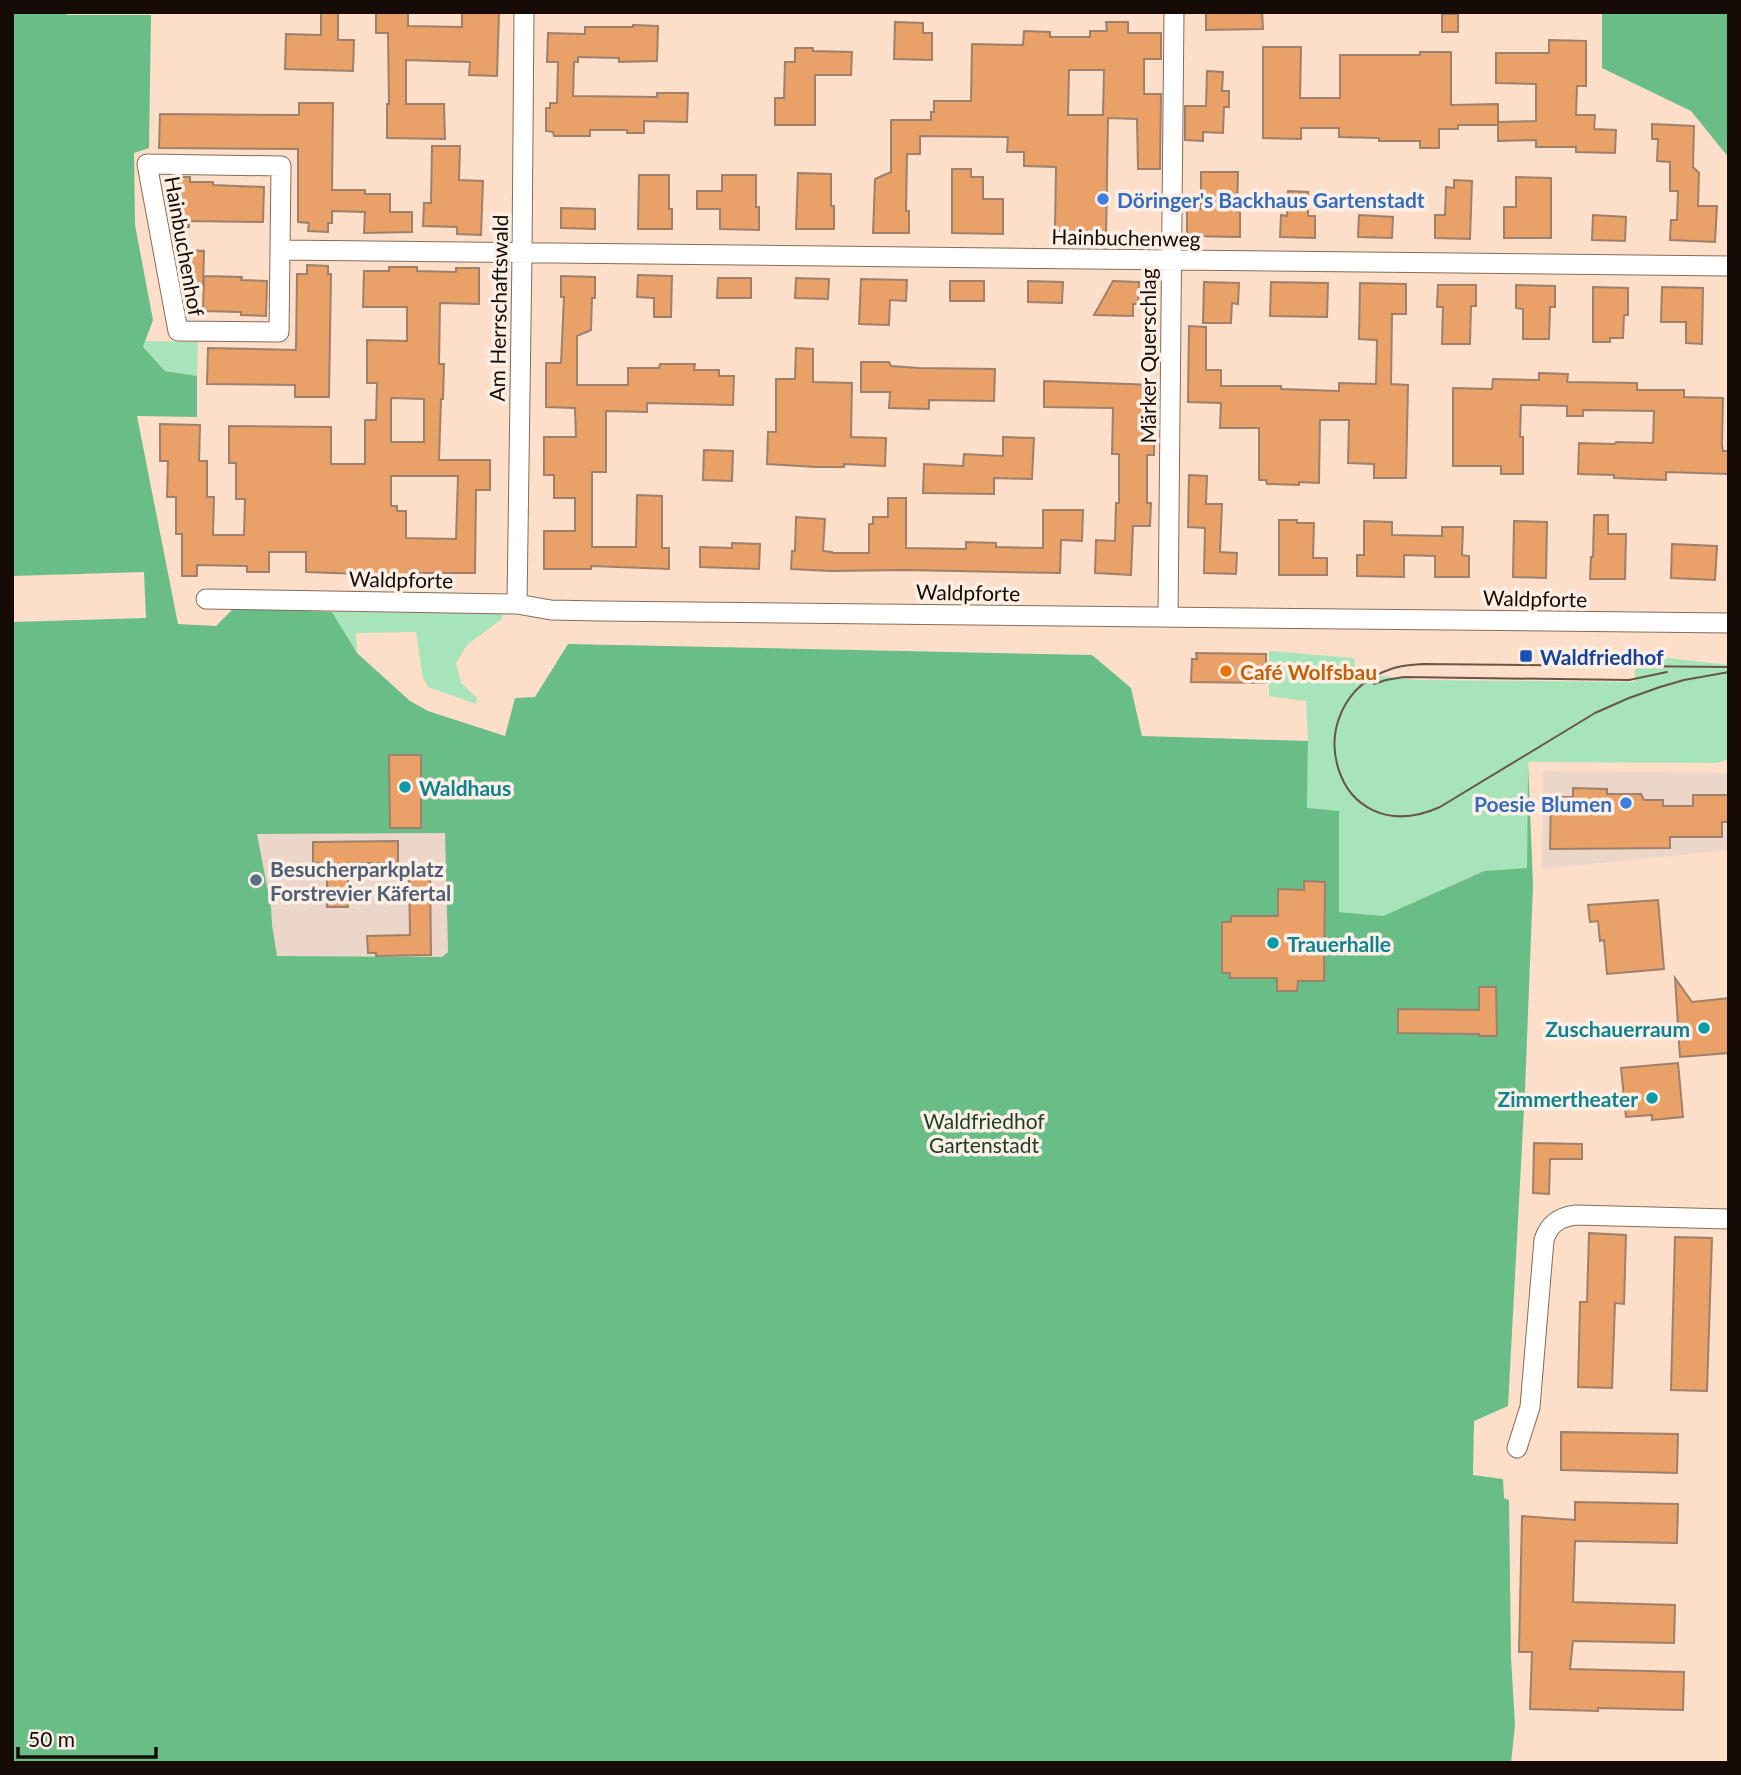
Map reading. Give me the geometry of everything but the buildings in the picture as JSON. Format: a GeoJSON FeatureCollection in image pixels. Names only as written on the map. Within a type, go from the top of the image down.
{"type":"FeatureCollection","features":[{"type":"Feature","properties":{"kind":"street","name":"Am Herrschaftswald"},"geometry":{"type":"LineString","coordinates":[[517,604],[524,12]]}},
{"type":"Feature","properties":{"kind":"street","name":"Märker Querschlag"},"geometry":{"type":"LineString","coordinates":[[1168,617],[1174,12]]}},
{"type":"Feature","properties":{"kind":"street","name":"Hainbuchenhof"},"geometry":{"type":"LineString","coordinates":[[147,164],[281,166],[280,250],[279,332],[178,331],[147,164]]}},
{"type":"Feature","properties":{"kind":"street"},"geometry":{"type":"LineString","coordinates":[[280,250],[522,254]]}},
{"type":"Feature","properties":{"kind":"street","name":"Hainbuchenweg"},"geometry":{"type":"LineString","coordinates":[[522,254],[1729,266]]}},
{"type":"Feature","properties":{"kind":"street","name":"Waldpforte"},"geometry":{"type":"LineString","coordinates":[[206,599],[517,604],[551,610],[1729,623]]}},
{"type":"Feature","properties":{"kind":"street"},"geometry":{"type":"LineString","coordinates":[[1517,1448],[1530,1407],[1544,1240],[1551,1226],[1562,1218],[1576,1215],[1729,1219]]}},
{"type":"Feature","properties":{"kind":"shaded area"},"geometry":{"type":"Polygon","coordinates":[[[1543,771],[1729,773],[1729,850],[1542,869],[1543,771]]]}},
{"type":"Feature","properties":{"kind":"shaded area"},"geometry":{"type":"Polygon","coordinates":[[[445,833],[448,952],[442,957],[277,956],[271,907],[256,834],[445,833]]]}},
{"type":"Feature","properties":{"kind":"green space","name":"Waldfriedhof Gartenstadt"},"geometry":{"type":"Polygon","coordinates":[[[12,12],[151,15],[149,148],[134,153],[135,225],[153,320],[143,347],[165,371],[197,376],[197,417],[137,416],[178,624],[216,626],[234,608],[332,612],[357,653],[410,701],[428,711],[505,736],[515,698],[535,697],[568,644],[1092,655],[1131,688],[1142,736],[1308,741],[1307,808],[1339,811],[1339,912],[1383,916],[1484,871],[1527,868],[1528,762],[1533,885],[1508,1406],[1474,1421],[1473,1475],[1503,1479],[1504,1498],[1509,1500],[1511,1658],[1515,1725],[1511,1763],[12,1763],[12,622],[146,618],[144,572],[12,576],[12,12]],[[445,833],[257,834],[277,956],[442,957],[448,952],[445,833]]]}},
{"type":"Feature","properties":{"kind":"green space"},"geometry":{"type":"Polygon","coordinates":[[[1602,12],[1729,12],[1729,158],[1691,111],[1602,68],[1602,12]]]}},
{"type":"Feature","properties":{"kind":"green space"},"geometry":{"type":"Polygon","coordinates":[[[145,341],[198,342],[197,376],[165,371],[143,347],[145,341]]]}},
{"type":"Feature","properties":{"kind":"green space"},"geometry":{"type":"Polygon","coordinates":[[[332,612],[503,613],[502,619],[467,645],[456,663],[461,683],[477,698],[476,704],[428,687],[423,678],[416,632],[356,633],[357,653],[332,612]]]}},
{"type":"Feature","properties":{"kind":"green space"},"geometry":{"type":"Polygon","coordinates":[[[1269,651],[1354,658],[1355,673],[1418,680],[1635,682],[1634,654],[1729,665],[1729,759],[1717,763],[1528,762],[1527,868],[1483,871],[1383,916],[1338,912],[1339,812],[1307,809],[1306,701],[1269,696],[1269,651]]]}},
{"type":"Feature","properties":{"kind":"tram line"},"geometry":{"type":"LineString","coordinates":[[1729,667],[1423,664],[1391,669],[1360,686],[1342,711],[1335,740],[1338,768],[1351,793],[1373,810],[1403,816],[1440,807],[1595,713],[1660,687],[1729,672]]}},
{"type":"Feature","properties":{"kind":"tram line"},"geometry":{"type":"LineString","coordinates":[[1374,684],[1404,677],[1629,680],[1667,672]]}},
{"type":"Feature","properties":{"kind":"place","name":"Döringer's Backhaus Gartenstadt"},"geometry":{"type":"Point","coordinates":[1103,199]}},
{"type":"Feature","properties":{"kind":"place","name":"Waldfriedhof"},"geometry":{"type":"Point","coordinates":[1526,656]}},
{"type":"Feature","properties":{"kind":"place","name":"Café Wolfsbau"},"geometry":{"type":"Point","coordinates":[1226,671]}},
{"type":"Feature","properties":{"kind":"place","name":"Waldhaus"},"geometry":{"type":"Point","coordinates":[405,787]}},
{"type":"Feature","properties":{"kind":"place","name":"Poesie Blumen"},"geometry":{"type":"Point","coordinates":[1626,803]}},
{"type":"Feature","properties":{"kind":"place","name":"Besucherparkplatz Forstrevier Käfertal"},"geometry":{"type":"Point","coordinates":[256,880]}},
{"type":"Feature","properties":{"kind":"place","name":"Trauerhalle"},"geometry":{"type":"Point","coordinates":[1273,943]}},
{"type":"Feature","properties":{"kind":"place","name":"Zuschauerraum"},"geometry":{"type":"Point","coordinates":[1704,1028]}},
{"type":"Feature","properties":{"kind":"place","name":"Zimmertheater"},"geometry":{"type":"Point","coordinates":[1652,1098]}}]}
